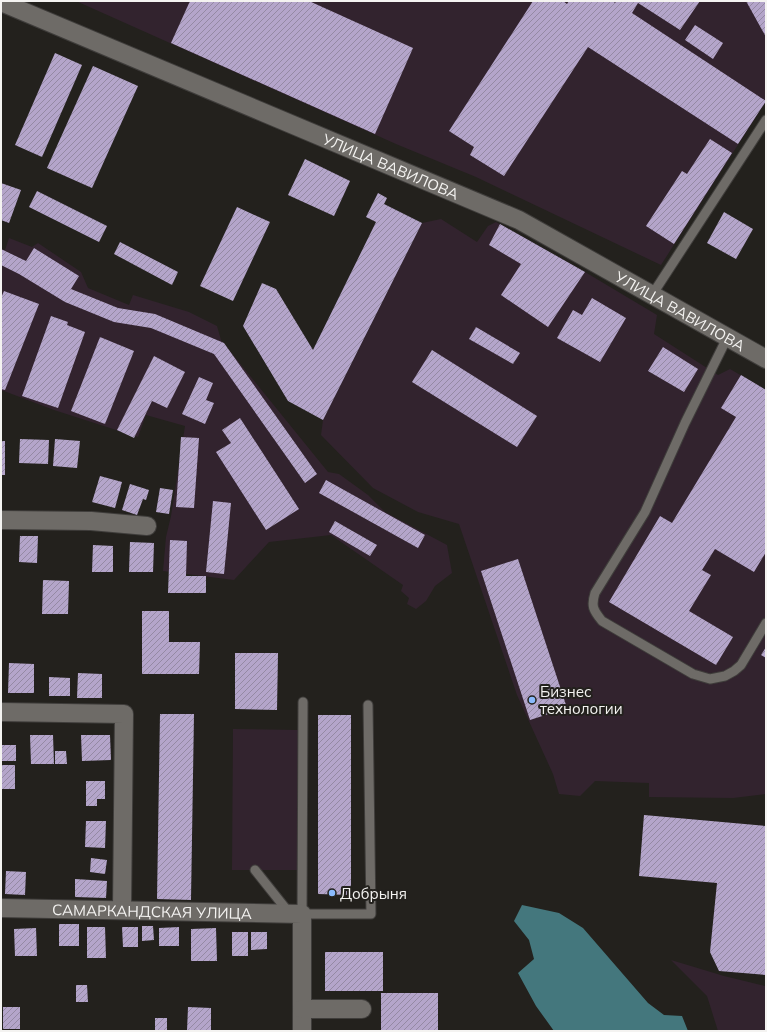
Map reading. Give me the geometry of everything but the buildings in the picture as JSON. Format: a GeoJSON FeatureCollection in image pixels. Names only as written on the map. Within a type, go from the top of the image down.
{"type":"FeatureCollection","features":[{"type":"Feature","properties":{"kind":"street","name":"УЛИЦА ВАВИЛОВА"},"geometry":{"type":"LineString","coordinates":[[1,2],[518,220],[766,359]]}},
{"type":"Feature","properties":{"kind":"street"},"geometry":{"type":"LineString","coordinates":[[1,520],[91,521],[146,526]]}},
{"type":"Feature","properties":{"kind":"street"},"geometry":{"type":"LineString","coordinates":[[1,712],[124,714],[122,910]]}},
{"type":"Feature","properties":{"kind":"street","name":"САМАРКАНДСКАЯ УЛИЦА"},"geometry":{"type":"LineString","coordinates":[[1,908],[296,914]]}},
{"type":"Feature","properties":{"kind":"street"},"geometry":{"type":"LineString","coordinates":[[296,914],[302,1031]]}},
{"type":"Feature","properties":{"kind":"street"},"geometry":{"type":"LineString","coordinates":[[302,1009],[362,1009]]}},
{"type":"Feature","properties":{"kind":"lane"},"geometry":{"type":"LineString","coordinates":[[652,295],[766,120]]}},
{"type":"Feature","properties":{"kind":"lane"},"geometry":{"type":"LineString","coordinates":[[728,338],[685,423],[645,512],[595,593],[592,601],[595,613],[602,620],[693,674],[710,678],[725,676],[741,665],[766,623]]}},
{"type":"Feature","properties":{"kind":"lane"},"geometry":{"type":"LineString","coordinates":[[296,914],[303,702]]}},
{"type":"Feature","properties":{"kind":"lane"},"geometry":{"type":"LineString","coordinates":[[255,870],[296,914],[371,914],[368,705]]}},
{"type":"Feature","properties":{"kind":"shaded area"},"geometry":{"type":"Polygon","coordinates":[[[76,1],[766,1],[766,101],[661,265],[476,177],[396,144],[76,1]]]}},
{"type":"Feature","properties":{"kind":"shaded area"},"geometry":{"type":"Polygon","coordinates":[[[441,219],[477,242],[488,226],[496,222],[585,272],[657,315],[654,334],[718,375],[730,369],[766,390],[766,794],[733,798],[649,797],[649,783],[595,781],[580,796],[559,794],[553,774],[517,695],[459,524],[418,512],[373,488],[321,435],[323,420],[422,223],[441,219]]]}},
{"type":"Feature","properties":{"kind":"shaded area"},"geometry":{"type":"Polygon","coordinates":[[[9,238],[32,247],[38,243],[81,272],[88,288],[129,305],[133,295],[189,312],[217,326],[221,340],[328,472],[339,474],[368,495],[385,512],[447,545],[452,573],[435,586],[426,601],[416,609],[407,604],[409,598],[401,591],[403,585],[331,535],[269,542],[234,580],[163,571],[166,537],[171,516],[185,426],[146,415],[138,437],[1,391],[1,249],[5,250],[9,238]]]}},
{"type":"Feature","properties":{"kind":"shaded area"},"geometry":{"type":"Polygon","coordinates":[[[233,729],[299,730],[298,870],[232,870],[233,729]]]}},
{"type":"Feature","properties":{"kind":"shaded area"},"geometry":{"type":"Polygon","coordinates":[[[671,960],[724,976],[765,986],[766,984],[766,1031],[718,1031],[707,996],[671,960]]]}},
{"type":"Feature","properties":{"kind":"water"},"geometry":{"type":"Polygon","coordinates":[[[522,905],[559,913],[583,928],[648,1003],[664,1015],[682,1016],[688,1031],[554,1031],[536,1006],[518,973],[534,959],[529,940],[514,921],[522,905]]]}},
{"type":"Feature","properties":{"kind":"place","name":"Бизнес технологии"},"geometry":{"type":"Point","coordinates":[532,700]}},
{"type":"Feature","properties":{"kind":"place","name":"Добрыня"},"geometry":{"type":"Point","coordinates":[332,893]}}]}
